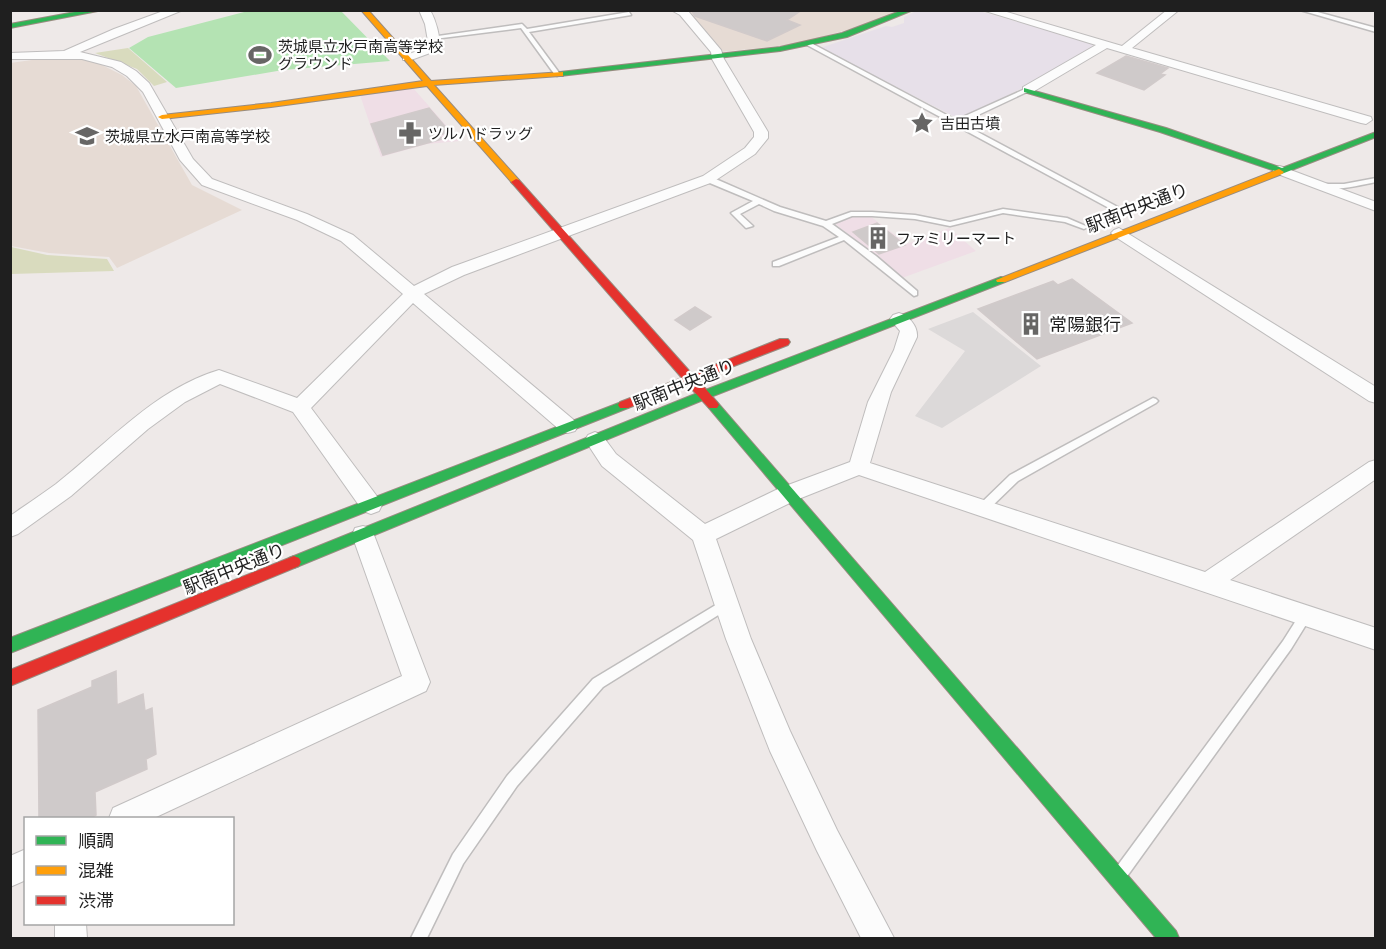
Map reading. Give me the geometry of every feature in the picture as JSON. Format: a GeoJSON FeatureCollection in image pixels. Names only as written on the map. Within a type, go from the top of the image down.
{"type":"FeatureCollection","features":[{"type":"Feature","properties":{"kind":"street"},"geometry":{"type":"LineString","coordinates":[[10,26],[100,10]]}},
{"type":"Feature","properties":{"kind":"street"},"geometry":{"type":"LineString","coordinates":[[67,54],[118,31],[178,10]]}},
{"type":"Feature","properties":{"kind":"street"},"geometry":{"type":"LineString","coordinates":[[407,58],[435,49],[428,15],[424,10]]}},
{"type":"Feature","properties":{"kind":"street"},"geometry":{"type":"LineString","coordinates":[[300,407],[420,289],[458,271],[708,180],[750,151],[761,138],[761,132],[718,56],[684,13],[676,10]]}},
{"type":"Feature","properties":{"kind":"street"},"geometry":{"type":"LineString","coordinates":[[162,117],[271,105],[429,83],[557,74],[809,44],[844,35],[910,10]]}},
{"type":"Feature","properties":{"kind":"street"},"geometry":{"type":"LineString","coordinates":[[987,10],[1371,118]]}},
{"type":"Feature","properties":{"kind":"street"},"geometry":{"type":"LineString","coordinates":[[1123,50],[1174,10]]}},
{"type":"Feature","properties":{"kind":"street"},"geometry":{"type":"LineString","coordinates":[[372,15],[561,235],[704,395],[1169,939]]}},
{"type":"Feature","properties":{"kind":"street"},"geometry":{"type":"LineString","coordinates":[[1027,90],[1105,45]]}},
{"type":"Feature","properties":{"kind":"street"},"geometry":{"type":"LineString","coordinates":[[10,56],[67,54],[98,58],[129,72],[146,87],[188,163],[207,182],[332,230],[346,238],[568,426]]}},
{"type":"Feature","properties":{"kind":"street"},"geometry":{"type":"LineString","coordinates":[[1027,90],[1163,130],[1280,170],[1376,207]]}},
{"type":"Feature","properties":{"kind":"street"},"geometry":{"type":"LineString","coordinates":[[1343,129],[1371,118]]}},
{"type":"Feature","properties":{"kind":"street","name":"駅南中央通り"},"geometry":{"type":"LineString","coordinates":[[10,678],[704,395],[1376,134]]}},
{"type":"Feature","properties":{"kind":"street"},"geometry":{"type":"LineString","coordinates":[[1234,170],[1276,154]]}},
{"type":"Feature","properties":{"kind":"street","name":"駅南中央通り"},"geometry":{"type":"LineString","coordinates":[[1063,235],[1128,210]]}},
{"type":"Feature","properties":{"kind":"street"},"geometry":{"type":"LineString","coordinates":[[1119,233],[1376,396]]}},
{"type":"Feature","properties":{"kind":"street"},"geometry":{"type":"LineString","coordinates":[[859,467],[869,424],[887,380],[909,338],[909,330],[898,319]]}},
{"type":"Feature","properties":{"kind":"street","name":"駅南中央通り"},"geometry":{"type":"LineString","coordinates":[[10,646],[796,337]]}},
{"type":"Feature","properties":{"kind":"street"},"geometry":{"type":"LineString","coordinates":[[10,528],[63,490],[169,404],[219,377],[300,407],[371,504]]}},
{"type":"Feature","properties":{"kind":"street"},"geometry":{"type":"LineString","coordinates":[[595,440],[609,460],[703,535],[724,605],[778,737],[878,939]]}},
{"type":"Feature","properties":{"kind":"street"},"geometry":{"type":"LineString","coordinates":[[703,535],[788,494],[859,467],[1376,639]]}},
{"type":"Feature","properties":{"kind":"street"},"geometry":{"type":"LineString","coordinates":[[1209,582],[1376,468]]}},
{"type":"Feature","properties":{"kind":"street"},"geometry":{"type":"LineString","coordinates":[[127,817],[417,682],[363,535]]}},
{"type":"Feature","properties":{"kind":"street"},"geometry":{"type":"LineString","coordinates":[[10,872],[24,865]]}},
{"type":"Feature","properties":{"kind":"lane"},"geometry":{"type":"LineString","coordinates":[[1302,10],[1376,30]]}},
{"type":"Feature","properties":{"kind":"lane"},"geometry":{"type":"LineString","coordinates":[[526,31],[629,14]]}},
{"type":"Feature","properties":{"kind":"lane"},"geometry":{"type":"LineString","coordinates":[[434,37],[522,26],[536,49],[557,74]]}},
{"type":"Feature","properties":{"kind":"lane"},"geometry":{"type":"LineString","coordinates":[[809,44],[1128,210]]}},
{"type":"Feature","properties":{"kind":"lane"},"geometry":{"type":"LineString","coordinates":[[957,122],[1027,90]]}},
{"type":"Feature","properties":{"kind":"lane"},"geometry":{"type":"LineString","coordinates":[[708,180],[826,224],[873,258],[914,293]]}},
{"type":"Feature","properties":{"kind":"lane"},"geometry":{"type":"LineString","coordinates":[[1321,186],[1360,184],[1376,180]]}},
{"type":"Feature","properties":{"kind":"lane"},"geometry":{"type":"LineString","coordinates":[[1360,184],[1376,188]]}},
{"type":"Feature","properties":{"kind":"lane"},"geometry":{"type":"LineString","coordinates":[[749,226],[735,213],[760,201]]}},
{"type":"Feature","properties":{"kind":"lane"},"geometry":{"type":"LineString","coordinates":[[826,224],[851,214],[915,217],[950,224],[1003,211],[1094,223]]}},
{"type":"Feature","properties":{"kind":"lane"},"geometry":{"type":"LineString","coordinates":[[776,264],[843,238]]}},
{"type":"Feature","properties":{"kind":"lane"},"geometry":{"type":"LineString","coordinates":[[984,507],[1014,478],[1153,401]]}},
{"type":"Feature","properties":{"kind":"lane"},"geometry":{"type":"LineString","coordinates":[[419,939],[458,859],[505,791],[598,683],[724,605]]}},
{"type":"Feature","properties":{"kind":"lane"},"geometry":{"type":"LineString","coordinates":[[1117,878],[1287,645],[1306,615]]}},
{"type":"Feature","properties":{"kind":"shaded area"},"geometry":{"type":"Polygon","coordinates":[[[918,10],[979,11],[1090,42],[1094,47],[1029,85],[959,119],[820,48],[886,26],[892,27],[904,23],[904,17],[918,10]]]}},
{"type":"Feature","properties":{"kind":"shaded area"},"geometry":{"type":"Polygon","coordinates":[[[681,11],[902,11],[872,23],[796,44],[721,52],[687,12],[681,11]]]}},
{"type":"Feature","properties":{"kind":"shaded area","name":"茨城県立水戸南高等学校"},"geometry":{"type":"Polygon","coordinates":[[[61,56],[94,61],[122,75],[136,86],[192,185],[242,210],[117,268],[109,257],[49,253],[11,246],[10,63],[61,56]]]}},
{"type":"Feature","properties":{"kind":"shaded area"},"geometry":{"type":"Polygon","coordinates":[[[413,88],[460,141],[427,144],[381,157],[360,95],[413,88]]]}},
{"type":"Feature","properties":{"kind":"shaded area"},"geometry":{"type":"Polygon","coordinates":[[[852,216],[870,216],[907,244],[949,228],[976,251],[902,278],[833,222],[852,216]]]}},
{"type":"Feature","properties":{"kind":"shaded area"},"geometry":{"type":"Polygon","coordinates":[[[973,312],[1041,366],[942,428],[915,416],[965,351],[928,329],[973,312]]]}},
{"type":"Feature","properties":{"kind":"green space","name":"茨城県立水戸南高等学校 グラウンド"},"geometry":{"type":"Polygon","coordinates":[[[248,11],[341,11],[390,61],[283,70],[176,88],[129,48],[148,37],[248,11]]]}},
{"type":"Feature","properties":{"kind":"green space"},"geometry":{"type":"Polygon","coordinates":[[[128,48],[167,82],[154,86],[137,69],[95,53],[128,48]]]}},
{"type":"Feature","properties":{"kind":"green space"},"geometry":{"type":"Polygon","coordinates":[[[11,247],[47,255],[107,259],[114,271],[11,274],[11,247]]]}},
{"type":"Feature","properties":{"kind":"building"},"geometry":{"type":"Polygon","coordinates":[[[691,10],[802,10],[787,20],[800,25],[767,41],[695,16],[691,10]]]}},
{"type":"Feature","properties":{"kind":"building"},"geometry":{"type":"Polygon","coordinates":[[[1126,56],[1168,68],[1160,74],[1165,75],[1144,90],[1097,73],[1126,56]]]}},
{"type":"Feature","properties":{"kind":"building","name":"ツルハドラッグ"},"geometry":{"type":"Polygon","coordinates":[[[429,108],[450,132],[439,135],[442,139],[383,155],[371,124],[429,108]]]}},
{"type":"Feature","properties":{"kind":"building","name":"ファミリーマート"},"geometry":{"type":"Polygon","coordinates":[[[877,223],[905,245],[879,254],[853,232],[877,223]]]}},
{"type":"Feature","properties":{"kind":"building"},"geometry":{"type":"Polygon","coordinates":[[[1072,279],[1132,323],[1037,359],[978,309],[1053,281],[1058,285],[1072,279]]]}},
{"type":"Feature","properties":{"kind":"building"},"geometry":{"type":"Polygon","coordinates":[[[695,307],[711,317],[690,330],[675,320],[695,307]]]}},
{"type":"Feature","properties":{"kind":"building"},"geometry":{"type":"Polygon","coordinates":[[[116,671],[117,705],[143,694],[145,711],[152,708],[156,754],[146,759],[147,769],[95,792],[96,815],[92,817],[39,817],[38,710],[92,687],[92,681],[116,671]]]}},
{"type":"Feature","properties":{"kind":"traffic: fast"},"geometry":{"type":"LineString","coordinates":[[10,26],[100,10]]}},
{"type":"Feature","properties":{"kind":"traffic: fast"},"geometry":{"type":"LineString","coordinates":[[560,74],[780,49],[844,35],[910,10]]}},
{"type":"Feature","properties":{"kind":"traffic: fast"},"geometry":{"type":"LineString","coordinates":[[1027,90],[1163,130],[1280,170]]}},
{"type":"Feature","properties":{"kind":"traffic: fast"},"geometry":{"type":"LineString","coordinates":[[1279,172],[1376,134]]}},
{"type":"Feature","properties":{"kind":"traffic: fast"},"geometry":{"type":"LineString","coordinates":[[294,562],[704,395],[1001,280]]}},
{"type":"Feature","properties":{"kind":"traffic: fast"},"geometry":{"type":"LineString","coordinates":[[10,646],[624,405]]}},
{"type":"Feature","properties":{"kind":"traffic: fast"},"geometry":{"type":"LineString","coordinates":[[713,405],[1169,938]]}},
{"type":"Feature","properties":{"kind":"traffic: slow"},"geometry":{"type":"LineString","coordinates":[[364,10],[516,182]]}},
{"type":"Feature","properties":{"kind":"traffic: slow"},"geometry":{"type":"LineString","coordinates":[[162,117],[271,105],[429,83],[560,74]]}},
{"type":"Feature","properties":{"kind":"traffic: slow"},"geometry":{"type":"LineString","coordinates":[[1001,280],[1279,172]]}},
{"type":"Feature","properties":{"kind":"traffic: jam"},"geometry":{"type":"LineString","coordinates":[[516,182],[713,405]]}},
{"type":"Feature","properties":{"kind":"traffic: jam"},"geometry":{"type":"LineString","coordinates":[[624,405],[784,342]]}},
{"type":"Feature","properties":{"kind":"traffic: jam"},"geometry":{"type":"LineString","coordinates":[[10,678],[294,562]]}},
{"type":"Feature","properties":{"kind":"place","name":"茨城県立水戸南高等学校 グラウンド"},"geometry":{"type":"Point","coordinates":[260,55]}},
{"type":"Feature","properties":{"kind":"place","name":"吉田古墳"},"geometry":{"type":"Point","coordinates":[922,123]}},
{"type":"Feature","properties":{"kind":"place","name":"ツルハドラッグ"},"geometry":{"type":"Point","coordinates":[410,133]}},
{"type":"Feature","properties":{"kind":"place","name":"茨城県立水戸南高等学校"},"geometry":{"type":"Point","coordinates":[87,136]}},
{"type":"Feature","properties":{"kind":"place","name":"ファミリーマート"},"geometry":{"type":"Point","coordinates":[878,238]}},
{"type":"Feature","properties":{"kind":"place","name":"常陽銀行"},"geometry":{"type":"Point","coordinates":[1031,324]}}]}
